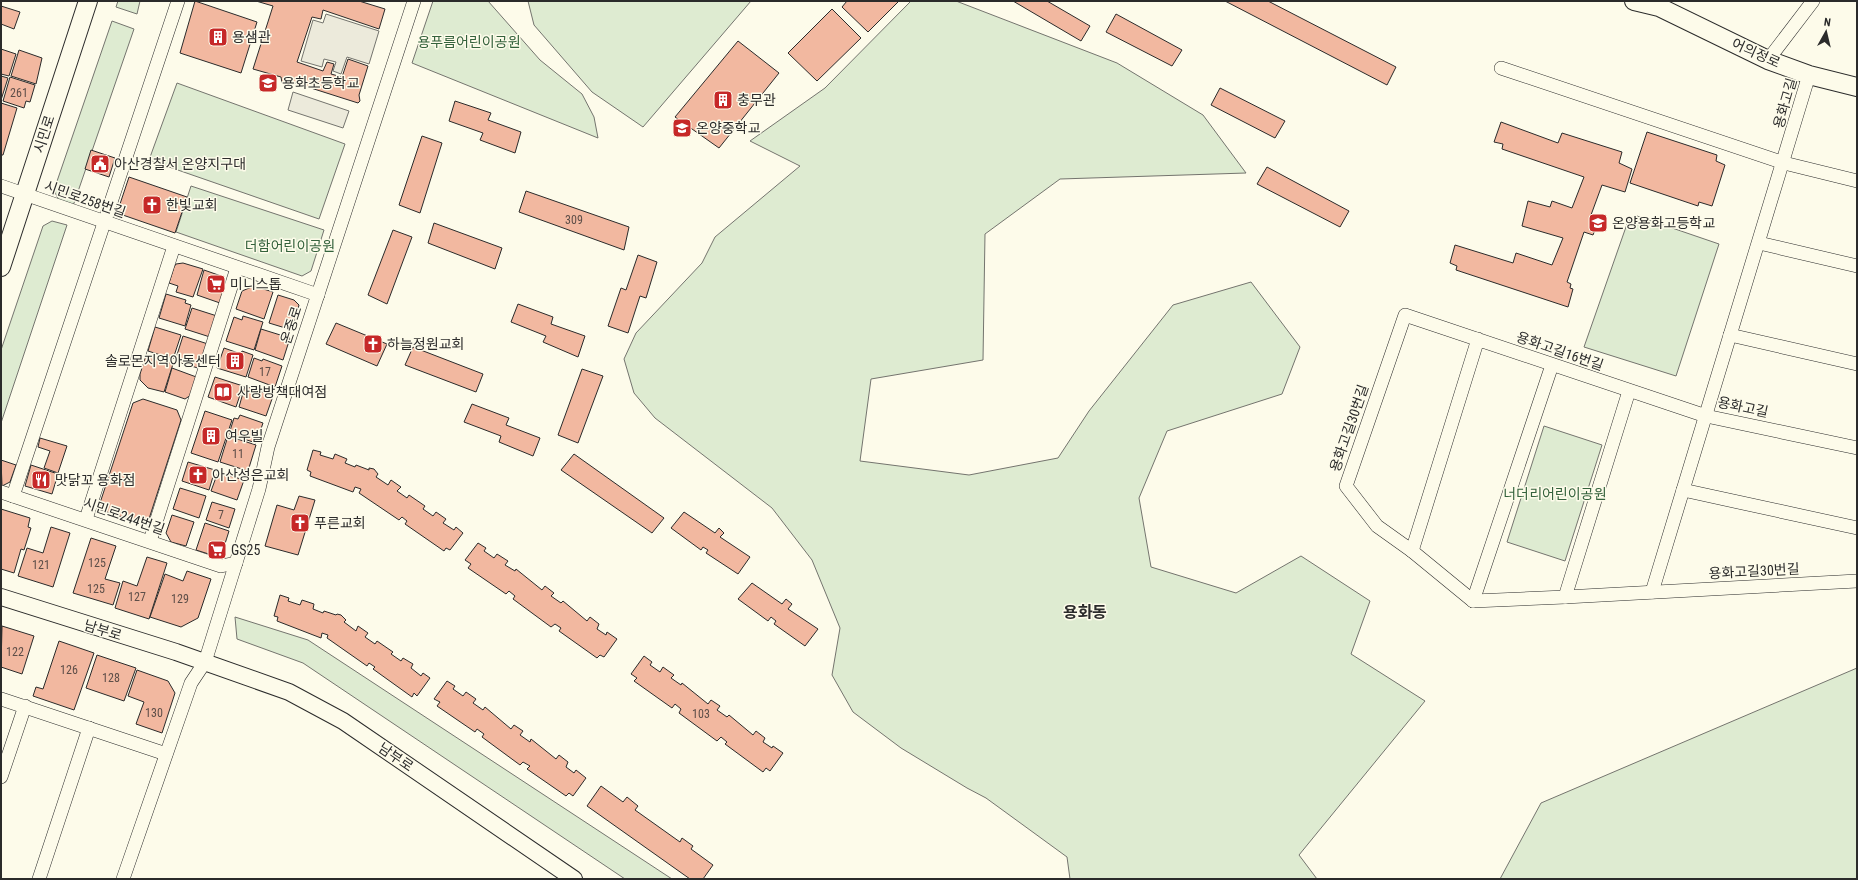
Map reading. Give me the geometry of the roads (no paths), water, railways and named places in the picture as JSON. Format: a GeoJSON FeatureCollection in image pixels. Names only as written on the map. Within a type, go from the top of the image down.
{"type":"FeatureCollection","features":[{"type":"Feature","properties":{"kind":"main road","name":"시민로"},"geometry":{"type":"LineString","coordinates":[[1,267],[88,1]]}},
{"type":"Feature","properties":{"kind":"main road","name":"어의정로"},"geometry":{"type":"LineString","coordinates":[[1634,1],[1656,4],[1768,60],[1809,74],[1857,87]]}},
{"type":"Feature","properties":{"kind":"street"},"geometry":{"type":"LineString","coordinates":[[7,494],[103,222],[178,1]]}},
{"type":"Feature","properties":{"kind":"street","name":"온중로"},"geometry":{"type":"LineString","coordinates":[[205,662],[259,489],[268,447],[414,1]]}},
{"type":"Feature","properties":{"kind":"street"},"geometry":{"type":"LineString","coordinates":[[1768,60],[1813,1]]}},
{"type":"Feature","properties":{"kind":"street"},"geometry":{"type":"LineString","coordinates":[[1501,68],[1784,163],[1857,181]]}},
{"type":"Feature","properties":{"kind":"street","name":"용화고길"},"geometry":{"type":"LineString","coordinates":[[1809,74],[1784,163],[1706,416],[1857,448]]}},
{"type":"Feature","properties":{"kind":"street","name":"시민로258번길"},"geometry":{"type":"LineString","coordinates":[[1,186],[318,295]]}},
{"type":"Feature","properties":{"kind":"street"},"geometry":{"type":"LineString","coordinates":[[1759,243],[1857,266]]}},
{"type":"Feature","properties":{"kind":"street"},"geometry":{"type":"LineString","coordinates":[[86,520],[174,246]]}},
{"type":"Feature","properties":{"kind":"street"},"geometry":{"type":"LineString","coordinates":[[150,541],[237,268]]}},
{"type":"Feature","properties":{"kind":"street","name":"용화고길16번길"},"geometry":{"type":"LineString","coordinates":[[1405,315],[1706,416]]}},
{"type":"Feature","properties":{"kind":"street","name":"용화고길30번길"},"geometry":{"type":"LineString","coordinates":[[1405,315],[1346,486],[1377,526],[1412,551],[1473,601],[1857,581]]}},
{"type":"Feature","properties":{"kind":"street"},"geometry":{"type":"LineString","coordinates":[[1730,335],[1857,364]]}},
{"type":"Feature","properties":{"kind":"street"},"geometry":{"type":"LineString","coordinates":[[1412,551],[1478,340]]}},
{"type":"Feature","properties":{"kind":"street"},"geometry":{"type":"LineString","coordinates":[[1473,601],[1552,365]]}},
{"type":"Feature","properties":{"kind":"street"},"geometry":{"type":"LineString","coordinates":[[1564,597],[1629,391]]}},
{"type":"Feature","properties":{"kind":"street"},"geometry":{"type":"LineString","coordinates":[[1652,592],[1706,416]]}},
{"type":"Feature","properties":{"kind":"street"},"geometry":{"type":"LineString","coordinates":[[1683,490],[1857,528]]}},
{"type":"Feature","properties":{"kind":"street","name":"시민로244번길"},"geometry":{"type":"LineString","coordinates":[[7,494],[221,566],[236,563]]}},
{"type":"Feature","properties":{"kind":"street","name":"남부로"},"geometry":{"type":"LineString","coordinates":[[1,597],[205,662],[289,692],[343,721],[574,879]]}},
{"type":"Feature","properties":{"kind":"street"},"geometry":{"type":"LineString","coordinates":[[123,879],[191,683],[205,662]]}},
{"type":"Feature","properties":{"kind":"street"},"geometry":{"type":"LineString","coordinates":[[1,699],[166,754]]}},
{"type":"Feature","properties":{"kind":"street"},"geometry":{"type":"LineString","coordinates":[[1,777],[25,706]]}},
{"type":"Feature","properties":{"kind":"street"},"geometry":{"type":"LineString","coordinates":[[39,879],[89,728]]}},
{"type":"Feature","properties":{"kind":"place","name":"용샘관"},"geometry":{"type":"Point","coordinates":[218,37]}},
{"type":"Feature","properties":{"kind":"place","name":"용화초등학교"},"geometry":{"type":"Point","coordinates":[268,83]}},
{"type":"Feature","properties":{"kind":"place","name":"충무관"},"geometry":{"type":"Point","coordinates":[723,100]}},
{"type":"Feature","properties":{"kind":"place","name":"온양중학교"},"geometry":{"type":"Point","coordinates":[682,128]}},
{"type":"Feature","properties":{"kind":"place","name":"아산경찰서 온양지구대"},"geometry":{"type":"Point","coordinates":[100,164]}},
{"type":"Feature","properties":{"kind":"place","name":"한빛교회"},"geometry":{"type":"Point","coordinates":[152,205]}},
{"type":"Feature","properties":{"kind":"place","name":"온양용화고등학교"},"geometry":{"type":"Point","coordinates":[1598,223]}},
{"type":"Feature","properties":{"kind":"place","name":"미니스톱"},"geometry":{"type":"Point","coordinates":[216,284]}},
{"type":"Feature","properties":{"kind":"place","name":"하늘정원교회"},"geometry":{"type":"Point","coordinates":[373,344]}},
{"type":"Feature","properties":{"kind":"place","name":"솔로몬지역아동센터"},"geometry":{"type":"Point","coordinates":[235,361]}},
{"type":"Feature","properties":{"kind":"place","name":"사랑방책대여점"},"geometry":{"type":"Point","coordinates":[223,392]}},
{"type":"Feature","properties":{"kind":"place","name":"여우빌"},"geometry":{"type":"Point","coordinates":[211,436]}},
{"type":"Feature","properties":{"kind":"place","name":"아산성은교회"},"geometry":{"type":"Point","coordinates":[198,475]}},
{"type":"Feature","properties":{"kind":"place","name":"맛닭꼬 용화점"},"geometry":{"type":"Point","coordinates":[41,480]}},
{"type":"Feature","properties":{"kind":"place","name":"푸른교회"},"geometry":{"type":"Point","coordinates":[300,523]}},
{"type":"Feature","properties":{"kind":"place","name":"GS25"},"geometry":{"type":"Point","coordinates":[217,550]}},
{"type":"Feature","properties":{"kind":"district","name":"용화동"},"geometry":{"type":"Point","coordinates":[1085,612]}},
{"type":"Feature","properties":{"kind":"park label","name":"용푸름어린이공원"},"geometry":{"type":"Point","coordinates":[469,42]}},
{"type":"Feature","properties":{"kind":"park label","name":"더함어린이공원"},"geometry":{"type":"Point","coordinates":[290,246]}},
{"type":"Feature","properties":{"kind":"park label","name":"너더리어린이공원"},"geometry":{"type":"Point","coordinates":[1555,494]}}]}
